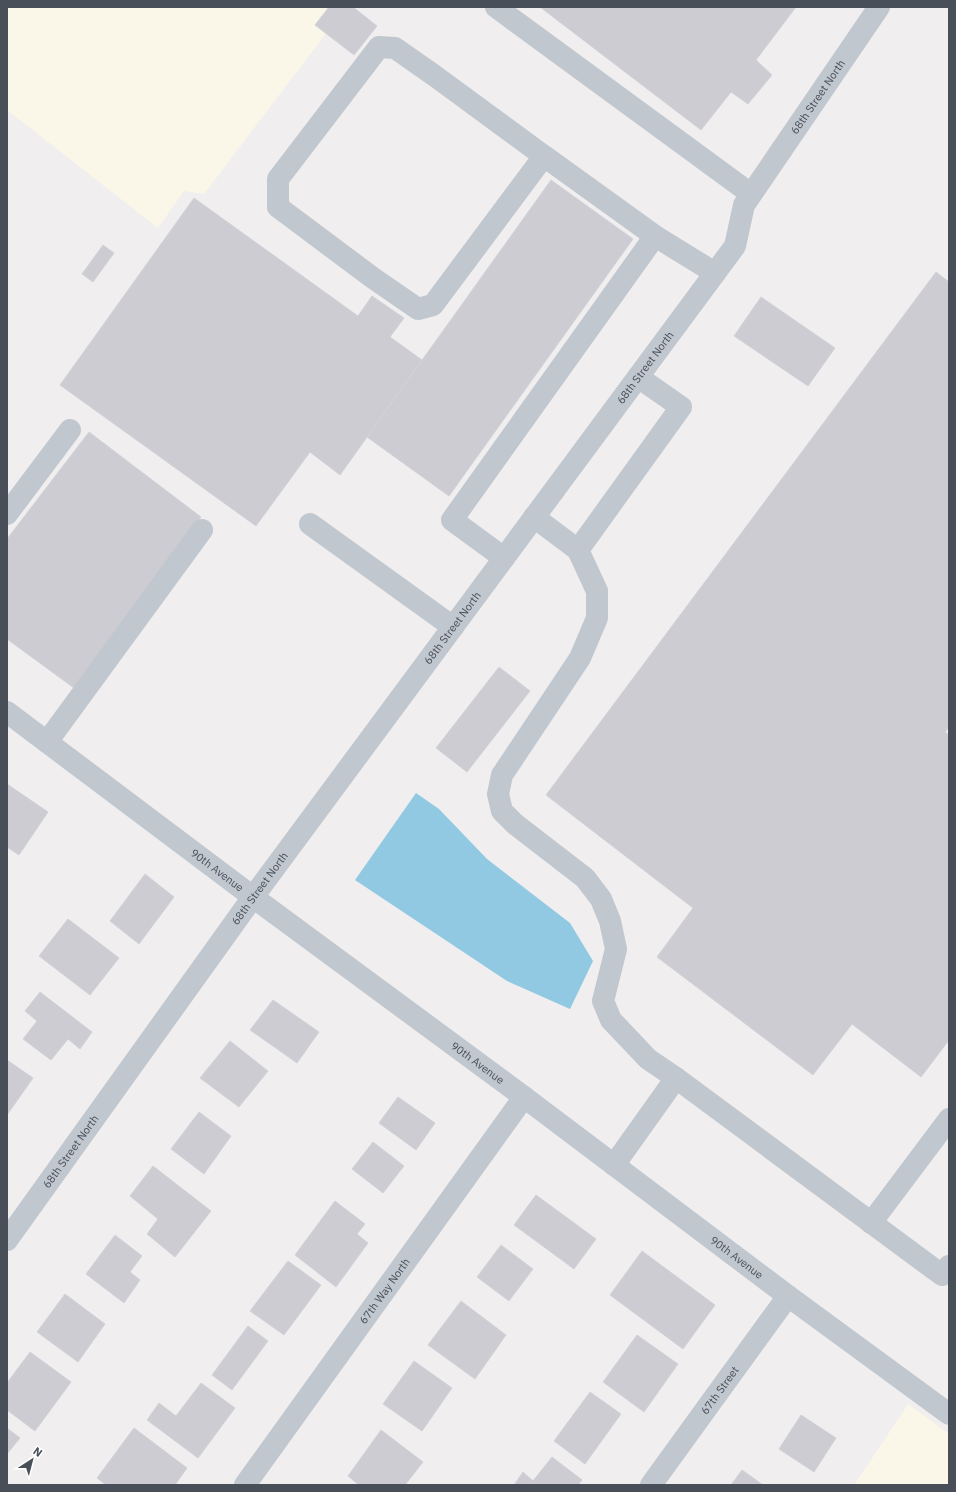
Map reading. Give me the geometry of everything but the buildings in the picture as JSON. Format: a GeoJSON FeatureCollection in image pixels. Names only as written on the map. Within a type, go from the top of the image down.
{"type":"FeatureCollection","features":[{"type":"Feature","properties":{"kind":"street"},"geometry":{"type":"LineString","coordinates":[[496,7],[751,194]]}},
{"type":"Feature","properties":{"kind":"street","name":"68th Street North"},"geometry":{"type":"LineString","coordinates":[[7,1240],[254,897],[735,246],[744,205],[879,7]]}},
{"type":"Feature","properties":{"kind":"street"},"geometry":{"type":"LineString","coordinates":[[544,156],[434,305],[418,309],[373,278],[278,207],[278,180],[379,47],[395,48],[655,236],[715,273]]}},
{"type":"Feature","properties":{"kind":"street"},"geometry":{"type":"LineString","coordinates":[[504,558],[452,520],[655,236]]}},
{"type":"Feature","properties":{"kind":"street"},"geometry":{"type":"LineString","coordinates":[[578,550],[681,408],[638,377]]}},
{"type":"Feature","properties":{"kind":"street"},"geometry":{"type":"LineString","coordinates":[[7,514],[70,430]]}},
{"type":"Feature","properties":{"kind":"street"},"geometry":{"type":"LineString","coordinates":[[534,517],[578,550],[597,591],[597,618],[580,658],[502,775],[498,794],[502,811],[515,824],[585,878],[601,899],[610,921],[616,949],[603,1001],[611,1020],[648,1060],[676,1078],[942,1275],[949,1266]]}},
{"type":"Feature","properties":{"kind":"street"},"geometry":{"type":"LineString","coordinates":[[310,524],[453,627]]}},
{"type":"Feature","properties":{"kind":"street"},"geometry":{"type":"LineString","coordinates":[[47,742],[202,530]]}},
{"type":"Feature","properties":{"kind":"street","name":"90th Avenue"},"geometry":{"type":"LineString","coordinates":[[7,712],[524,1097],[788,1296],[949,1414]]}},
{"type":"Feature","properties":{"kind":"street"},"geometry":{"type":"LineString","coordinates":[[614,1165],[676,1078]]}},
{"type":"Feature","properties":{"kind":"street","name":"67th Way North"},"geometry":{"type":"LineString","coordinates":[[245,1485],[524,1097]]}},
{"type":"Feature","properties":{"kind":"street"},"geometry":{"type":"LineString","coordinates":[[871,1223],[949,1119]]}},
{"type":"Feature","properties":{"kind":"street","name":"67th Street"},"geometry":{"type":"LineString","coordinates":[[651,1485],[788,1296]]}},
{"type":"Feature","properties":{"kind":"shaded area"},"geometry":{"type":"Polygon","coordinates":[[[7,7],[346,7],[204,194],[184,191],[158,228],[7,110],[7,7]]]}},
{"type":"Feature","properties":{"kind":"shaded area"},"geometry":{"type":"Polygon","coordinates":[[[908,1404],[949,1434],[949,1485],[854,1485],[908,1404]]]}},
{"type":"Feature","properties":{"kind":"water"},"geometry":{"type":"Polygon","coordinates":[[[416,793],[439,809],[487,859],[570,923],[593,961],[570,1009],[507,981],[355,880],[416,793]]]}}]}
